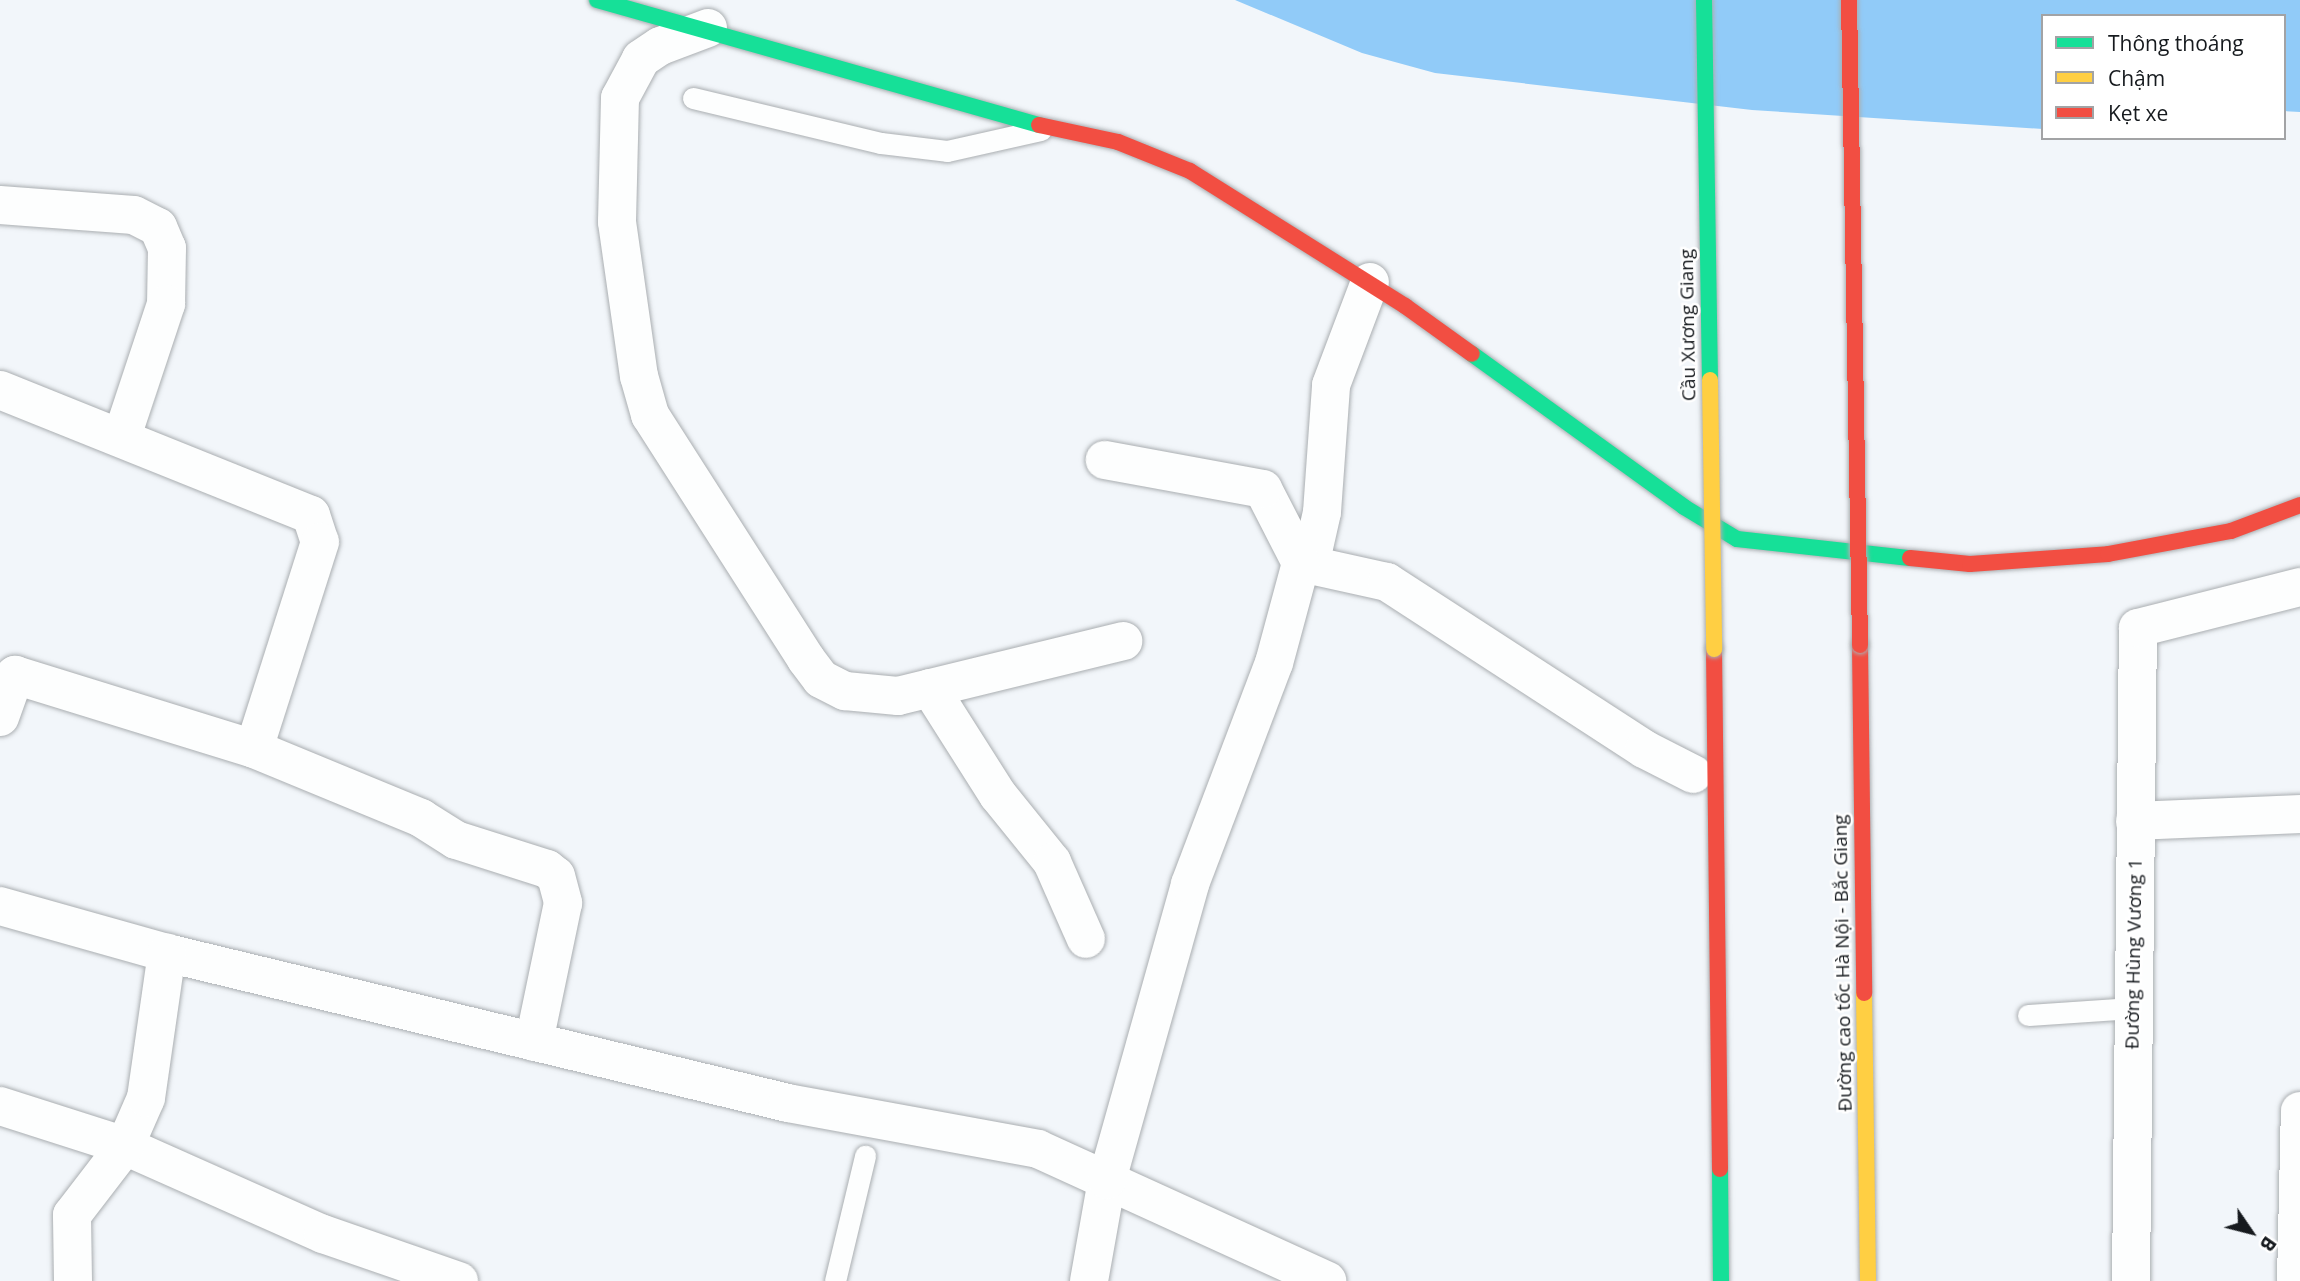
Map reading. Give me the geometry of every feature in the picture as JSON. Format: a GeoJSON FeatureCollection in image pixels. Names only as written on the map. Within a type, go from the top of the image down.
{"type":"FeatureCollection","features":[{"type":"Feature","properties":{"kind":"main road"},"geometry":{"type":"LineString","coordinates":[[597,0],[708,28],[1050,128],[1118,142],[1190,171],[1370,282],[1684,507],[1737,539],[1970,564],[2122,551],[2231,531],[2300,505]]}},
{"type":"Feature","properties":{"kind":"main road","name":"Cầu Xương Giang"},"geometry":{"type":"LineString","coordinates":[[1704,0],[1721,1281]]}},
{"type":"Feature","properties":{"kind":"main road","name":"Đường cao tốc Hà Nội - Bắc Giang"},"geometry":{"type":"LineString","coordinates":[[1849,0],[1868,1281]]}},
{"type":"Feature","properties":{"kind":"street"},"geometry":{"type":"LineString","coordinates":[[708,28],[660,46],[641,59],[620,98],[617,222],[639,376],[650,415],[705,507],[821,679],[845,691],[898,696],[1123,641]]}},
{"type":"Feature","properties":{"kind":"street"},"geometry":{"type":"LineString","coordinates":[[0,205],[134,215],[158,227],[167,248],[166,304],[122,436]]}},
{"type":"Feature","properties":{"kind":"street"},"geometry":{"type":"LineString","coordinates":[[1089,1281],[1107,1180],[1190,884],[1274,663],[1322,512],[1331,385],[1370,282]]}},
{"type":"Feature","properties":{"kind":"street"},"geometry":{"type":"LineString","coordinates":[[0,390],[122,436],[311,515],[320,542],[254,750]]}},
{"type":"Feature","properties":{"kind":"street"},"geometry":{"type":"LineString","coordinates":[[1105,460],[1263,489],[1306,564],[1388,582],[1644,749],[1693,774]]}},
{"type":"Feature","properties":{"kind":"street","name":"Đường Hùng Vương 1"},"geometry":{"type":"LineString","coordinates":[[2131,1281],[2138,628],[2300,587]]}},
{"type":"Feature","properties":{"kind":"street"},"geometry":{"type":"LineString","coordinates":[[0,717],[15,675],[254,750],[421,818],[456,840],[556,876],[563,903],[534,1042]]}},
{"type":"Feature","properties":{"kind":"street"},"geometry":{"type":"LineString","coordinates":[[930,688],[998,795],[1052,862],[1086,939]]}},
{"type":"Feature","properties":{"kind":"street"},"geometry":{"type":"LineString","coordinates":[[2136,821],[2300,814]]}},
{"type":"Feature","properties":{"kind":"street"},"geometry":{"type":"LineString","coordinates":[[0,906],[167,953],[788,1103],[1038,1149],[1327,1281]]}},
{"type":"Feature","properties":{"kind":"street"},"geometry":{"type":"LineString","coordinates":[[73,1281],[72,1214],[125,1146],[146,1098],[167,953]]}},
{"type":"Feature","properties":{"kind":"street"},"geometry":{"type":"LineString","coordinates":[[0,1106],[125,1146],[258,1207],[375,1267],[459,1281]]}},
{"type":"Feature","properties":{"kind":"street"},"geometry":{"type":"LineString","coordinates":[[2296,1281],[2300,1111]]}},
{"type":"Feature","properties":{"kind":"lane"},"geometry":{"type":"LineString","coordinates":[[693,98],[881,143],[947,152],[1050,128]]}},
{"type":"Feature","properties":{"kind":"lane"},"geometry":{"type":"LineString","coordinates":[[2028,1015],[2133,1008]]}},
{"type":"Feature","properties":{"kind":"lane"},"geometry":{"type":"LineString","coordinates":[[835,1281],[865,1156]]}},
{"type":"Feature","properties":{"kind":"water"},"geometry":{"type":"Polygon","coordinates":[[[1235,0],[2300,0],[2300,112],[2286,111],[2286,14],[2041,14],[2041,129],[1752,110],[1435,73],[1362,53],[1235,0]]]}},
{"type":"Feature","properties":{"kind":"traffic: fast"},"geometry":{"type":"LineString","coordinates":[[597,0],[1039,125]]}},
{"type":"Feature","properties":{"kind":"traffic: fast"},"geometry":{"type":"LineString","coordinates":[[1704,0],[1710,380]]}},
{"type":"Feature","properties":{"kind":"traffic: fast"},"geometry":{"type":"LineString","coordinates":[[1472,354],[1684,507],[1737,539],[1910,558]]}},
{"type":"Feature","properties":{"kind":"traffic: fast"},"geometry":{"type":"LineString","coordinates":[[1720,1169],[1721,1281]]}},
{"type":"Feature","properties":{"kind":"traffic: slow"},"geometry":{"type":"LineString","coordinates":[[1710,380],[1714,649]]}},
{"type":"Feature","properties":{"kind":"traffic: slow"},"geometry":{"type":"LineString","coordinates":[[1864,993],[1868,1281]]}},
{"type":"Feature","properties":{"kind":"traffic: jam"},"geometry":{"type":"LineString","coordinates":[[1849,0],[1860,645]]}},
{"type":"Feature","properties":{"kind":"traffic: jam"},"geometry":{"type":"LineString","coordinates":[[1039,125],[1118,142],[1190,171],[1405,306],[1472,354]]}},
{"type":"Feature","properties":{"kind":"traffic: jam"},"geometry":{"type":"LineString","coordinates":[[1910,558],[1970,564],[2108,554],[2231,531],[2300,505]]}},
{"type":"Feature","properties":{"kind":"traffic: jam"},"geometry":{"type":"LineString","coordinates":[[1860,645],[1864,993]]}},
{"type":"Feature","properties":{"kind":"traffic: jam"},"geometry":{"type":"LineString","coordinates":[[1714,649],[1720,1169]]}}]}
